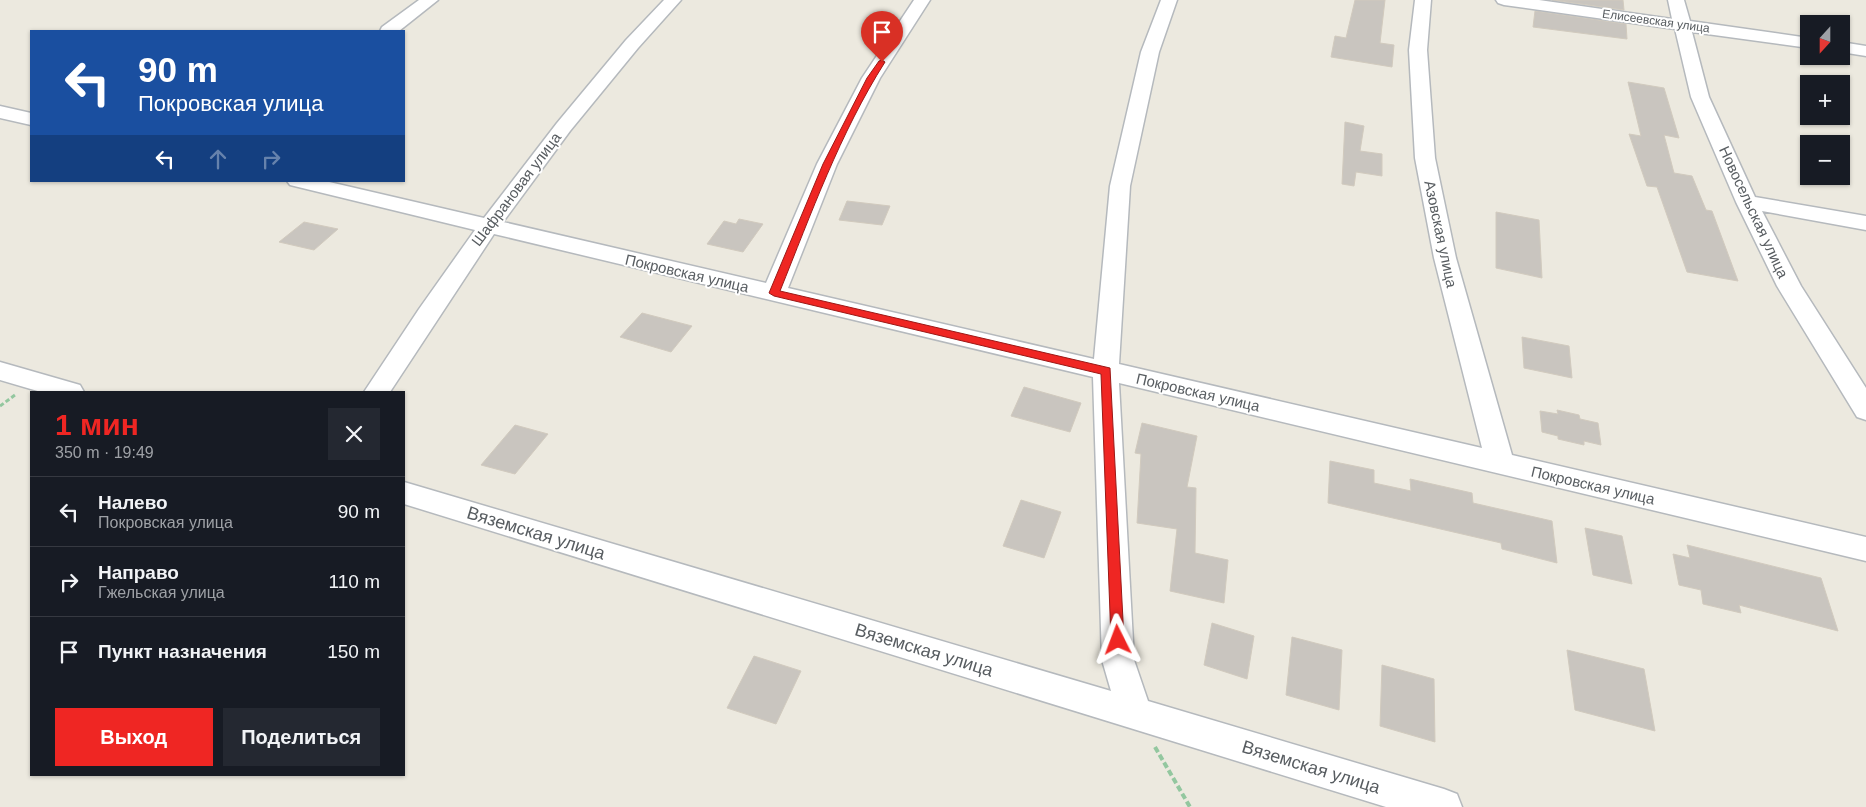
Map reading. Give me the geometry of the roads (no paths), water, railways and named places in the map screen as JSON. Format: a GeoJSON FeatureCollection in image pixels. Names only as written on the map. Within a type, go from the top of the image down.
{"type":"FeatureCollection","features":[{"type":"Feature","properties":{"kind":"street"},"geometry":{"type":"LineString","coordinates":[[389,30],[430,0]]}},
{"type":"Feature","properties":{"kind":"street","name":"Шафрановая улица"},"geometry":{"type":"LineString","coordinates":[[378,391],[436,299],[567,121],[633,43],[673,0]]}},
{"type":"Feature","properties":{"kind":"street"},"geometry":{"type":"LineString","coordinates":[[774,293],[827,164],[840,138],[871,78],[922,0]]}},
{"type":"Feature","properties":{"kind":"street"},"geometry":{"type":"LineString","coordinates":[[1135,714],[1118,660],[1106,371],[1120,186],[1150,52],[1169,0]]}},
{"type":"Feature","properties":{"kind":"street","name":"Азовская улица"},"geometry":{"type":"LineString","coordinates":[[1423,0],[1418,50],[1425,158],[1444,258],[1500,463]]}},
{"type":"Feature","properties":{"kind":"street","name":"Елисеевская улица"},"geometry":{"type":"LineString","coordinates":[[1504,0],[1800,42]]}},
{"type":"Feature","properties":{"kind":"street","name":"Новосельская улица"},"geometry":{"type":"LineString","coordinates":[[1676,0],[1700,97],[1747,202],[1789,286],[1866,410]]}},
{"type":"Feature","properties":{"kind":"street"},"geometry":{"type":"LineString","coordinates":[[1850,48],[1866,51]]}},
{"type":"Feature","properties":{"kind":"street"},"geometry":{"type":"LineString","coordinates":[[0,112],[30,119]]}},
{"type":"Feature","properties":{"kind":"street","name":"Покровская улица"},"geometry":{"type":"LineString","coordinates":[[301,182],[1866,549]]}},
{"type":"Feature","properties":{"kind":"street"},"geometry":{"type":"LineString","coordinates":[[1747,202],[1866,223]]}},
{"type":"Feature","properties":{"kind":"street"},"geometry":{"type":"LineString","coordinates":[[0,371],[68,391]]}},
{"type":"Feature","properties":{"kind":"street","name":"Вяземская улица"},"geometry":{"type":"LineString","coordinates":[[405,493],[1444,807]]}}]}
